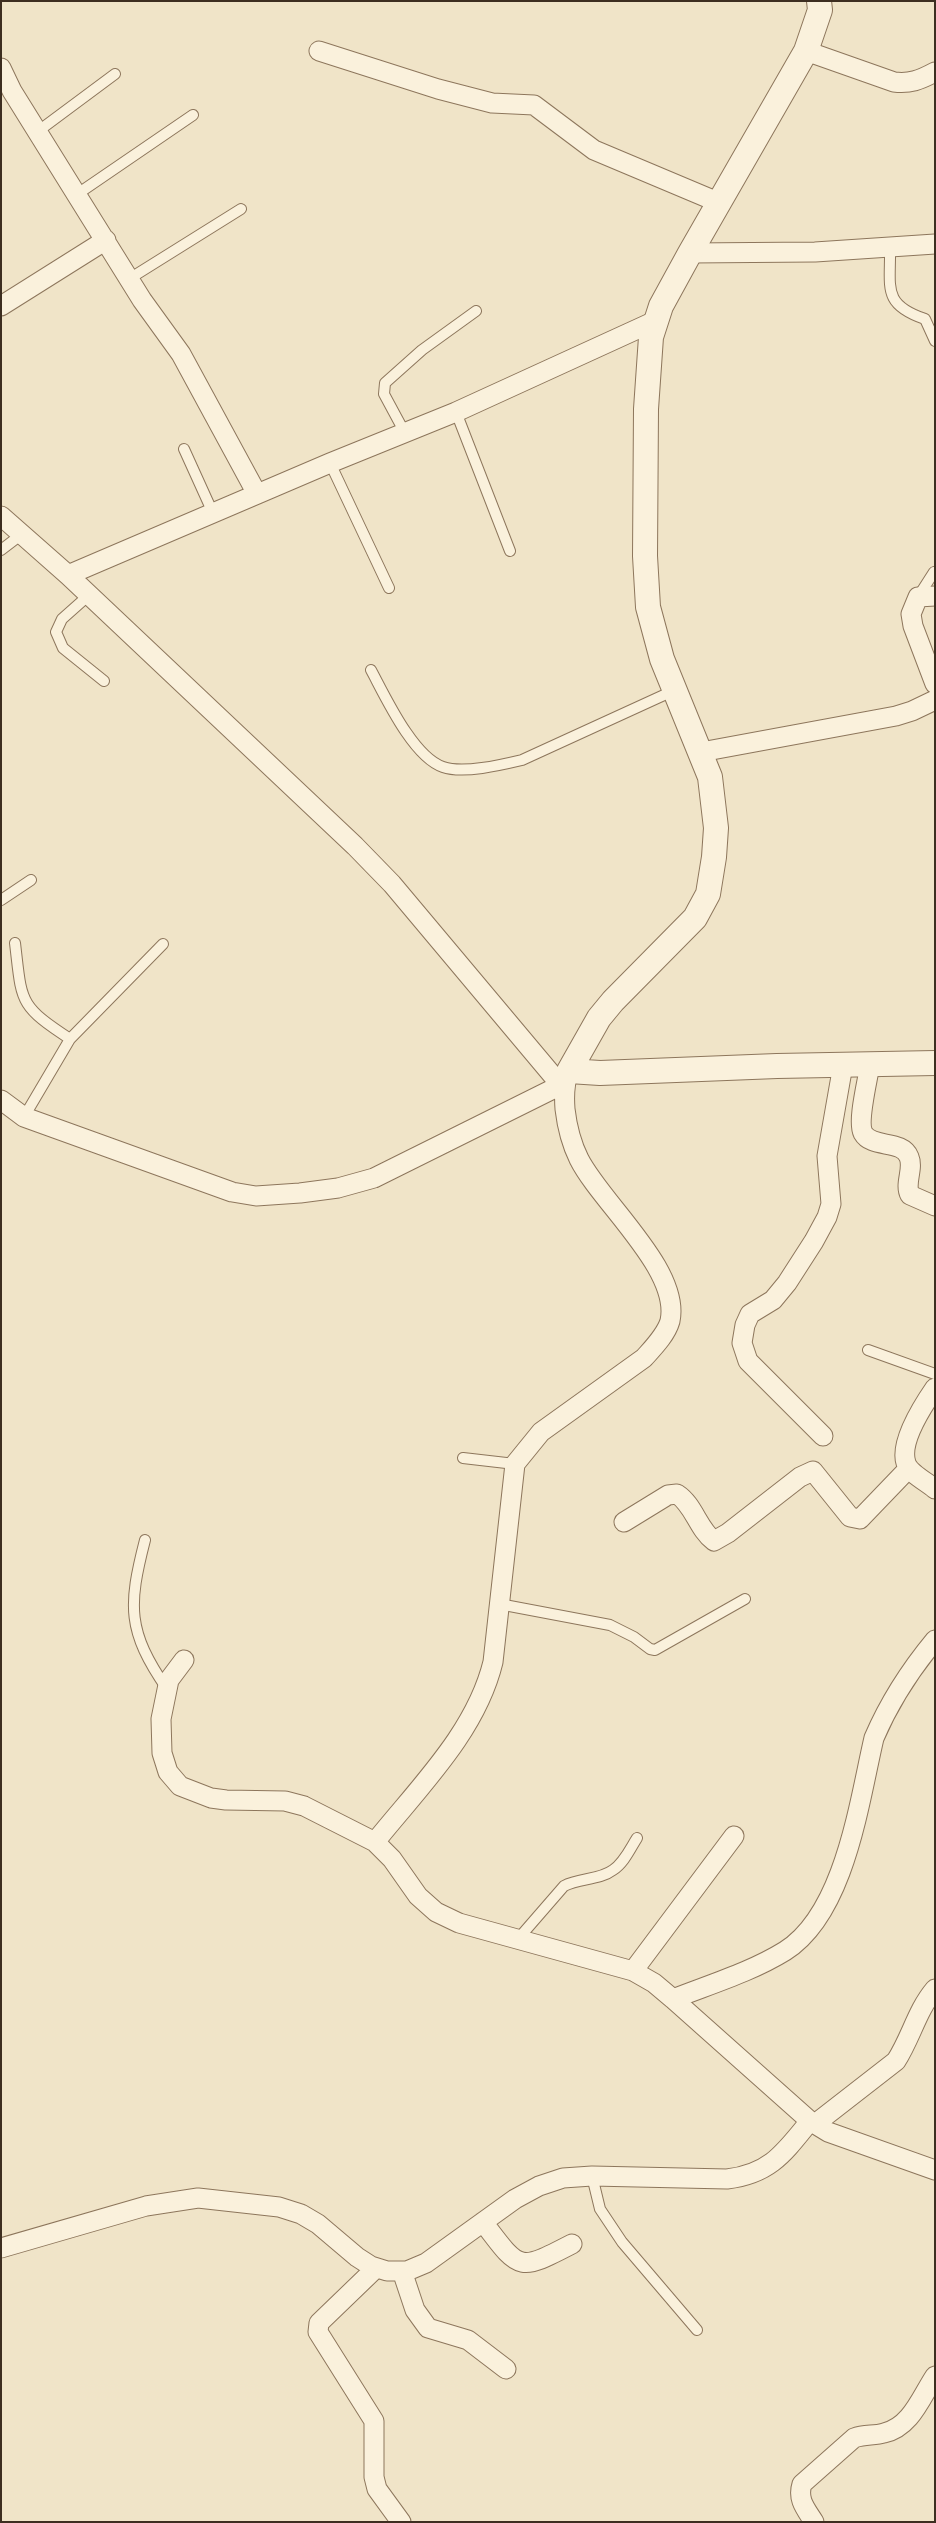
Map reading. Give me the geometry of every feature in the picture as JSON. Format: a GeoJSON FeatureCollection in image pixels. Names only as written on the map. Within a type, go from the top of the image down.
{"type":"FeatureCollection","features":[{"type":"Feature","properties":{"kind":"street"},"geometry":{"type":"LineString","coordinates":[[376,1842],[457,1739],[473,1715],[485,1690],[493,1662],[515,1464],[541,1432],[644,1358],[658,1343],[670,1322],[670,1295],[659,1270],[579,1160],[570,1139],[566,1118],[565,1082],[599,1018],[613,1001],[695,918],[708,894],[714,857],[716,828],[710,777],[662,660],[648,607],[645,556],[648,362],[655,321],[690,253],[720,204],[806,51],[820,10],[819,1]]}},
{"type":"Feature","properties":{"kind":"street"},"geometry":{"type":"LineString","coordinates":[[806,51],[894,82],[907,84],[935,72]]}},
{"type":"Feature","properties":{"kind":"street"},"geometry":{"type":"LineString","coordinates":[[319,52],[438,89],[492,103],[534,105],[594,150],[720,204]]}},
{"type":"Feature","properties":{"kind":"street"},"geometry":{"type":"LineString","coordinates":[[1,68],[12,91],[76,195],[129,279],[181,354],[257,494]]}},
{"type":"Feature","properties":{"kind":"street"},"geometry":{"type":"LineString","coordinates":[[1,306],[106,240]]}},
{"type":"Feature","properties":{"kind":"street"},"geometry":{"type":"LineString","coordinates":[[690,253],[815,252],[934,242]]}},
{"type":"Feature","properties":{"kind":"street"},"geometry":{"type":"LineString","coordinates":[[68,575],[330,463],[456,412],[655,321]]}},
{"type":"Feature","properties":{"kind":"street"},"geometry":{"type":"LineString","coordinates":[[1,516],[68,575],[368,859],[565,1082]]}},
{"type":"Feature","properties":{"kind":"street"},"geometry":{"type":"LineString","coordinates":[[926,596],[911,614],[913,626],[935,684]]}},
{"type":"Feature","properties":{"kind":"street"},"geometry":{"type":"LineString","coordinates":[[701,752],[896,716],[912,712],[935,700]]}},
{"type":"Feature","properties":{"kind":"street"},"geometry":{"type":"LineString","coordinates":[[1,1100],[24,1118],[232,1192],[256,1196],[338,1188],[374,1178],[565,1082],[600,1073],[935,1063]]}},
{"type":"Feature","properties":{"kind":"street"},"geometry":{"type":"LineString","coordinates":[[870,1064],[861,1121],[862,1132],[868,1140],[905,1152],[909,1158],[910,1195],[935,1206]]}},
{"type":"Feature","properties":{"kind":"street"},"geometry":{"type":"LineString","coordinates":[[823,1436],[748,1361],[742,1343],[744,1325],[750,1314],[773,1300],[788,1283],[826,1217],[831,1204],[827,1156],[843,1065]]}},
{"type":"Feature","properties":{"kind":"street"},"geometry":{"type":"LineString","coordinates":[[935,1388],[917,1416],[911,1433],[906,1459],[909,1468],[935,1489]]}},
{"type":"Feature","properties":{"kind":"street"},"geometry":{"type":"LineString","coordinates":[[624,1522],[668,1496],[677,1494],[686,1499],[706,1533],[714,1541],[728,1533],[800,1477],[813,1471],[818,1474],[850,1517],[854,1520],[860,1519],[909,1468]]}},
{"type":"Feature","properties":{"kind":"street"},"geometry":{"type":"LineString","coordinates":[[673,1999],[754,1966],[786,1950],[808,1931],[836,1884],[844,1861],[874,1738],[882,1721],[919,1660],[935,1640]]}},
{"type":"Feature","properties":{"kind":"street"},"geometry":{"type":"LineString","coordinates":[[184,1660],[169,1680],[161,1719],[162,1753],[168,1772],[180,1786],[211,1798],[285,1801],[304,1806],[376,1842],[392,1859],[418,1896],[436,1912],[459,1923],[633,1972],[654,1983],[813,2123],[828,2132],[935,2170]]}},
{"type":"Feature","properties":{"kind":"street"},"geometry":{"type":"LineString","coordinates":[[633,1972],[734,1836]]}},
{"type":"Feature","properties":{"kind":"street"},"geometry":{"type":"LineString","coordinates":[[1,2248],[146,2206],[174,2200],[198,2198],[280,2207],[301,2214],[318,2224],[356,2257],[376,2268],[387,2271],[402,2271],[426,2263],[515,2199],[539,2186],[563,2178],[592,2176],[727,2179],[746,2177],[766,2169],[781,2157],[813,2123],[896,2061],[928,1997],[935,1989]]}},
{"type":"Feature","properties":{"kind":"street"},"geometry":{"type":"LineString","coordinates":[[483,2222],[504,2249],[516,2261],[525,2264],[542,2259],[572,2244]]}},
{"type":"Feature","properties":{"kind":"street"},"geometry":{"type":"LineString","coordinates":[[376,2268],[320,2324],[318,2332],[374,2421],[376,2489],[401,2522]]}},
{"type":"Feature","properties":{"kind":"street"},"geometry":{"type":"LineString","coordinates":[[402,2271],[415,2310],[428,2328],[468,2340],[506,2369]]}},
{"type":"Feature","properties":{"kind":"street"},"geometry":{"type":"LineString","coordinates":[[814,2522],[801,2501],[802,2484],[854,2438],[864,2434],[883,2434],[897,2429],[909,2418],[935,2376]]}},
{"type":"Feature","properties":{"kind":"lane"},"geometry":{"type":"LineString","coordinates":[[37,132],[115,74]]}},
{"type":"Feature","properties":{"kind":"lane"},"geometry":{"type":"LineString","coordinates":[[76,195],[193,115]]}},
{"type":"Feature","properties":{"kind":"lane"},"geometry":{"type":"LineString","coordinates":[[129,279],[241,209]]}},
{"type":"Feature","properties":{"kind":"lane"},"geometry":{"type":"LineString","coordinates":[[890,246],[893,300],[906,313],[925,319],[935,341]]}},
{"type":"Feature","properties":{"kind":"lane"},"geometry":{"type":"LineString","coordinates":[[405,433],[384,394],[385,383],[422,350],[476,311]]}},
{"type":"Feature","properties":{"kind":"lane"},"geometry":{"type":"LineString","coordinates":[[456,412],[510,550]]}},
{"type":"Feature","properties":{"kind":"lane"},"geometry":{"type":"LineString","coordinates":[[184,449],[213,513]]}},
{"type":"Feature","properties":{"kind":"lane"},"geometry":{"type":"LineString","coordinates":[[330,463],[389,588]]}},
{"type":"Feature","properties":{"kind":"lane"},"geometry":{"type":"LineString","coordinates":[[1,550],[22,534]]}},
{"type":"Feature","properties":{"kind":"lane"},"geometry":{"type":"LineString","coordinates":[[926,596],[934,572]]}},
{"type":"Feature","properties":{"kind":"lane"},"geometry":{"type":"LineString","coordinates":[[89,595],[62,619],[56,632],[63,648],[104,681]]}},
{"type":"Feature","properties":{"kind":"lane"},"geometry":{"type":"LineString","coordinates":[[371,670],[402,728],[427,758],[443,767],[495,767],[522,760],[675,690]]}},
{"type":"Feature","properties":{"kind":"lane"},"geometry":{"type":"LineString","coordinates":[[1,900],[31,880]]}},
{"type":"Feature","properties":{"kind":"lane"},"geometry":{"type":"LineString","coordinates":[[14,943],[20,988],[25,1002],[39,1018],[70,1039]]}},
{"type":"Feature","properties":{"kind":"lane"},"geometry":{"type":"LineString","coordinates":[[24,1118],[70,1039],[163,944]]}},
{"type":"Feature","properties":{"kind":"lane"},"geometry":{"type":"LineString","coordinates":[[868,1350],[935,1374]]}},
{"type":"Feature","properties":{"kind":"lane"},"geometry":{"type":"LineString","coordinates":[[463,1458],[515,1464]]}},
{"type":"Feature","properties":{"kind":"lane"},"geometry":{"type":"LineString","coordinates":[[145,1540],[134,1583],[132,1608],[136,1632],[148,1661],[167,1689]]}},
{"type":"Feature","properties":{"kind":"lane"},"geometry":{"type":"LineString","coordinates":[[499,1604],[610,1625],[634,1637],[650,1649],[655,1650],[745,1599]]}},
{"type":"Feature","properties":{"kind":"lane"},"geometry":{"type":"LineString","coordinates":[[518,1939],[564,1886],[574,1881],[601,1876],[613,1870],[623,1860],[637,1838]]}},
{"type":"Feature","properties":{"kind":"lane"},"geometry":{"type":"LineString","coordinates":[[592,2176],[600,2209],[622,2242],[697,2330]]}}]}
